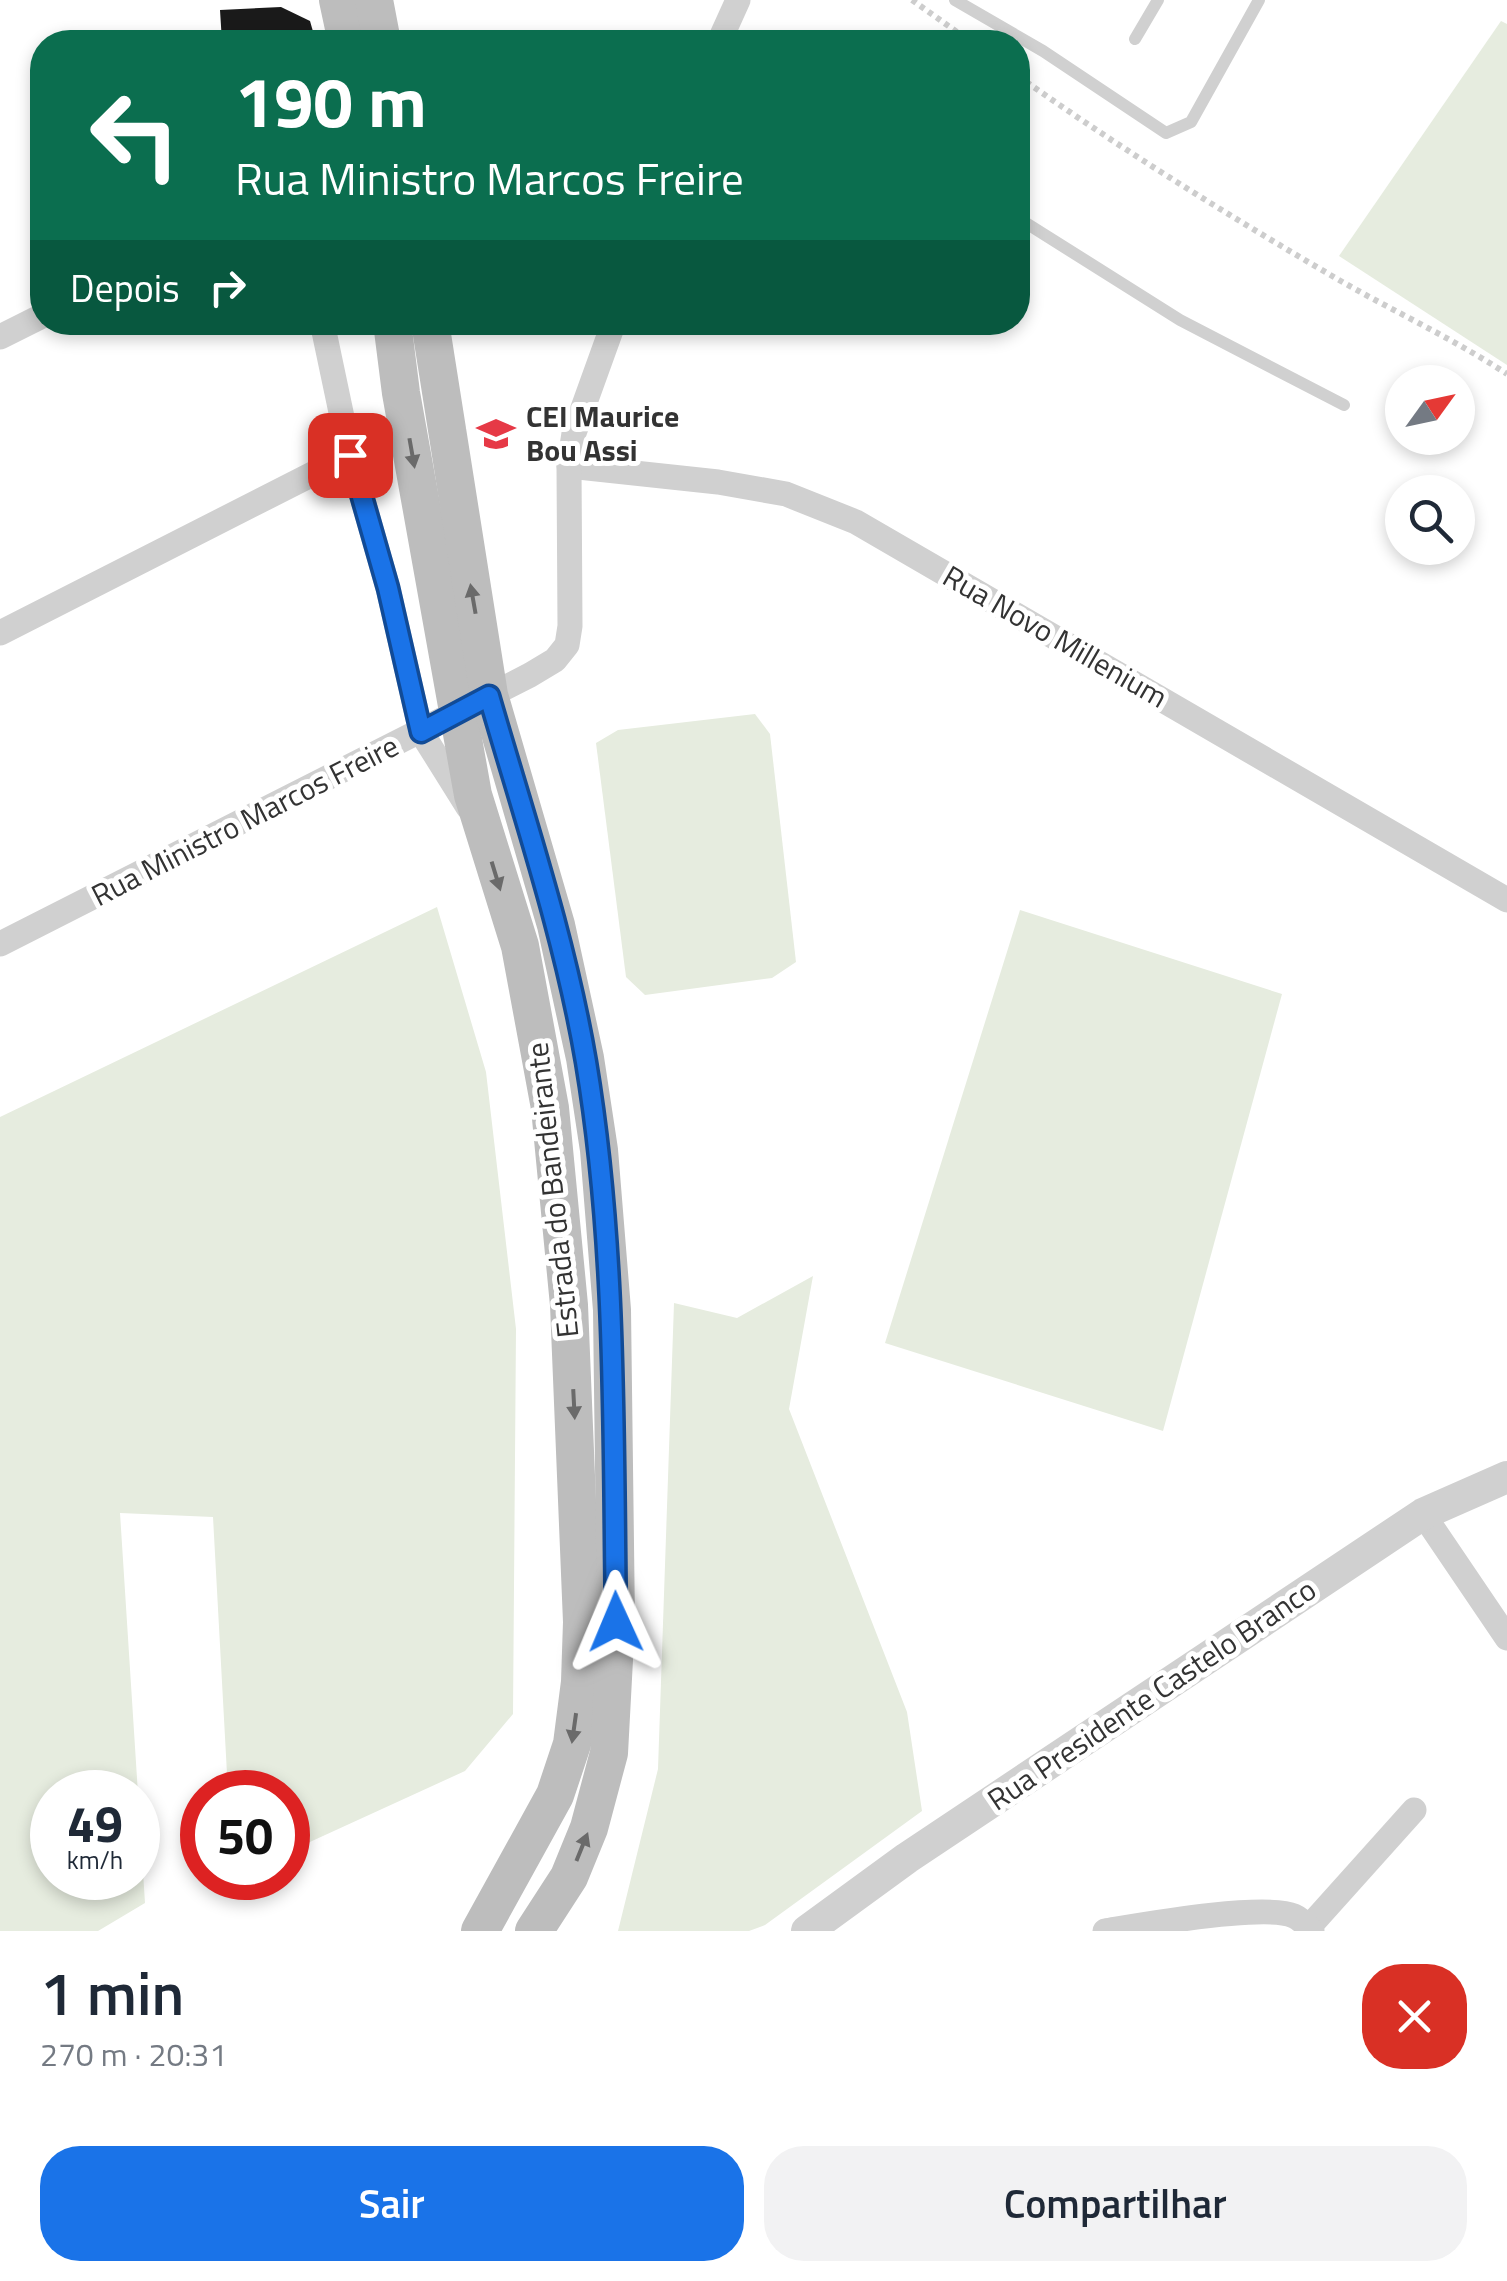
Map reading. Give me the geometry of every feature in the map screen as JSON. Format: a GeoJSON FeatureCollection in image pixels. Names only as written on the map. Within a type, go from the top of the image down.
{"type":"FeatureCollection","features":[{"type":"Feature","properties":{"kind":"main road"},"geometry":{"type":"LineString","coordinates":[[338,0],[344,30]]}},
{"type":"Feature","properties":{"kind":"main road"},"geometry":{"type":"LineString","coordinates":[[374,0],[380,30]]}},
{"type":"Feature","properties":{"kind":"main road","name":"Estrada do Bandeirante"},"geometry":{"type":"LineString","coordinates":[[394,335],[401,394],[474,704],[556,925],[585,1058],[599,1150],[612,1310],[616,1622],[609,1753],[589,1828],[569,1877],[534,1931]]}},
{"type":"Feature","properties":{"kind":"main road","name":"Estrada do Bandeirante"},"geometry":{"type":"LineString","coordinates":[[431,335],[474,704],[483,832],[520,946],[550,1108],[570,1305],[582,1622],[580,1682],[566,1761],[554,1795],[480,1931]]}},
{"type":"Feature","properties":{"kind":"street"},"geometry":{"type":"LineString","coordinates":[[724,30],[738,0]]}},
{"type":"Feature","properties":{"kind":"street"},"geometry":{"type":"LineString","coordinates":[[0,337],[30,322]]}},
{"type":"Feature","properties":{"kind":"street"},"geometry":{"type":"LineString","coordinates":[[325,335],[350,455],[388,588],[421,732],[483,832]]}},
{"type":"Feature","properties":{"kind":"street"},"geometry":{"type":"LineString","coordinates":[[570,466],[574,433],[609,335]]}},
{"type":"Feature","properties":{"kind":"street"},"geometry":{"type":"LineString","coordinates":[[0,633],[350,455]]}},
{"type":"Feature","properties":{"kind":"street","name":"Rua Ministro Marcos Freire"},"geometry":{"type":"LineString","coordinates":[[0,944],[421,732],[555,660],[567,645],[570,626],[570,466]]}},
{"type":"Feature","properties":{"kind":"street","name":"Rua Novo Millenium"},"geometry":{"type":"LineString","coordinates":[[570,466],[718,482],[786,494],[856,522],[1507,900]]}},
{"type":"Feature","properties":{"kind":"street","name":"Rua Presidente Castelo Branco"},"geometry":{"type":"LineString","coordinates":[[807,1931],[907,1858],[1423,1514],[1507,1477]]}},
{"type":"Feature","properties":{"kind":"street"},"geometry":{"type":"LineString","coordinates":[[1423,1514],[1507,1638]]}},
{"type":"Feature","properties":{"kind":"street"},"geometry":{"type":"LineString","coordinates":[[1106,1931],[1180,1918],[1277,1912],[1294,1916],[1311,1929],[1414,1810]]}},
{"type":"Feature","properties":{"kind":"lane"},"geometry":{"type":"LineString","coordinates":[[955,0],[1006,30]]}},
{"type":"Feature","properties":{"kind":"lane"},"geometry":{"type":"LineString","coordinates":[[1136,40],[1158,0]]}},
{"type":"Feature","properties":{"kind":"lane"},"geometry":{"type":"LineString","coordinates":[[1030,44],[1166,133],[1192,122],[1259,0]]}},
{"type":"Feature","properties":{"kind":"lane"},"geometry":{"type":"LineString","coordinates":[[1030,226],[1180,320],[1344,405]]}},
{"type":"Feature","properties":{"kind":"path"},"geometry":{"type":"LineString","coordinates":[[1030,84],[1124,151],[1331,276],[1454,339],[1507,374]]}},
{"type":"Feature","properties":{"kind":"shaded area"},"geometry":{"type":"Polygon","coordinates":[[[1501,21],[1507,24],[1507,365],[1339,256],[1501,21]]]}},
{"type":"Feature","properties":{"kind":"shaded area"},"geometry":{"type":"Polygon","coordinates":[[[755,714],[770,734],[796,962],[772,978],[645,995],[626,977],[596,743],[618,730],[755,714]]]}},
{"type":"Feature","properties":{"kind":"shaded area"},"geometry":{"type":"Polygon","coordinates":[[[437,907],[486,1072],[516,1329],[513,1714],[465,1771],[310,1842],[310,1770],[227,1770],[213,1517],[120,1513],[137,1770],[30,1770],[30,1900],[145,1903],[98,1931],[0,1931],[0,1117],[437,907]]]}},
{"type":"Feature","properties":{"kind":"shaded area"},"geometry":{"type":"Polygon","coordinates":[[[1020,910],[1282,994],[1163,1431],[885,1343],[1020,910]]]}},
{"type":"Feature","properties":{"kind":"shaded area"},"geometry":{"type":"Polygon","coordinates":[[[813,1276],[789,1409],[907,1712],[922,1811],[765,1925],[749,1931],[618,1931],[658,1769],[674,1303],[737,1318],[813,1276]]]}},
{"type":"Feature","properties":{"kind":"building"},"geometry":{"type":"Polygon","coordinates":[[[281,7],[310,21],[313,30],[221,30],[220,10],[281,7]]]}},
{"type":"Feature","properties":{"kind":"place","name":"CEI Maurice Bou Assi"},"geometry":{"type":"Point","coordinates":[496,434]}},
{"type":"Feature","properties":{"kind":"route"},"geometry":{"type":"LineString","coordinates":[[350,455],[388,588],[421,732],[489,696],[556,925],[585,1058],[599,1150],[612,1310],[616,1622]]}}]}
